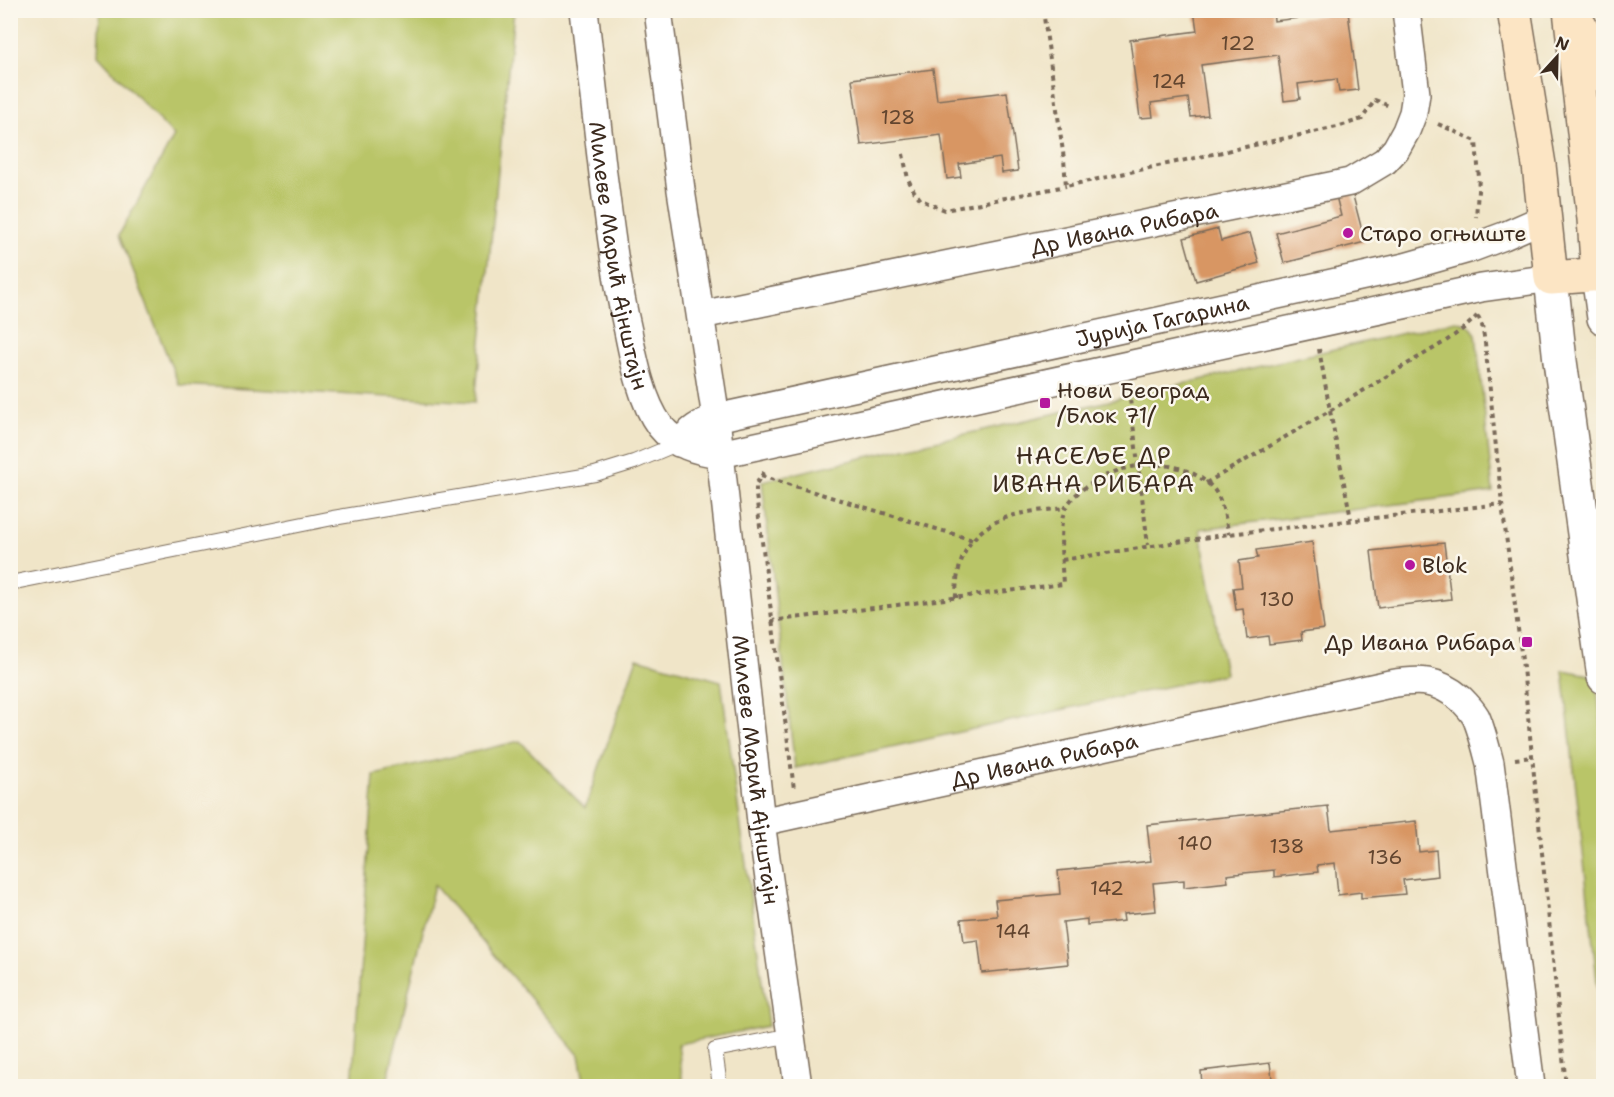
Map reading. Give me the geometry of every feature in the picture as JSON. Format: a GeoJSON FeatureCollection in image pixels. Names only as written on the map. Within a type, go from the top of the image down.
{"type":"FeatureCollection","features":[{"type":"Feature","properties":{"kind":"main road"},"geometry":{"type":"LineString","coordinates":[[1514,10],[1539,165],[1551,278]]}},
{"type":"Feature","properties":{"kind":"main road"},"geometry":{"type":"LineString","coordinates":[[1571,10],[1604,76]]}},
{"type":"Feature","properties":{"kind":"main road"},"geometry":{"type":"LineString","coordinates":[[1571,10],[1598,201],[1601,274]]}},
{"type":"Feature","properties":{"kind":"main road","name":"Јурија Гагарина"},"geometry":{"type":"LineString","coordinates":[[1545,218],[1598,201]]}},
{"type":"Feature","properties":{"kind":"main road","name":"Јурија Гагарина"},"geometry":{"type":"LineString","coordinates":[[1551,278],[1601,274]]}},
{"type":"Feature","properties":{"kind":"street","name":"Милеве Марић Ајнштајн"},"geometry":{"type":"LineString","coordinates":[[584,10],[614,260],[638,374],[649,407],[667,435],[702,452],[720,454]]}},
{"type":"Feature","properties":{"kind":"street","name":"Милеве Марић Ајнштајн"},"geometry":{"type":"LineString","coordinates":[[658,10],[681,190],[716,418],[761,822],[798,1086]]}},
{"type":"Feature","properties":{"kind":"street","name":"Др Ивана Рибара"},"geometry":{"type":"LineString","coordinates":[[701,315],[1350,182],[1385,161],[1396,149],[1412,116],[1416,94],[1406,10]]}},
{"type":"Feature","properties":{"kind":"street","name":"Јурија Гагарина"},"geometry":{"type":"LineString","coordinates":[[679,442],[694,428],[716,418],[1405,267],[1472,248],[1545,218]]}},
{"type":"Feature","properties":{"kind":"street"},"geometry":{"type":"LineString","coordinates":[[1601,274],[1604,318]]}},
{"type":"Feature","properties":{"kind":"street","name":"Јурија Гагарина"},"geometry":{"type":"LineString","coordinates":[[720,454],[1481,288],[1551,278]]}},
{"type":"Feature","properties":{"kind":"street"},"geometry":{"type":"LineString","coordinates":[[1551,278],[1560,361],[1599,612],[1604,677]]}},
{"type":"Feature","properties":{"kind":"street","name":"Др Ивана Рибара"},"geometry":{"type":"LineString","coordinates":[[761,822],[1390,684],[1411,680],[1430,682],[1448,688],[1465,703],[1475,716],[1490,763],[1531,1086]]}},
{"type":"Feature","properties":{"kind":"lane"},"geometry":{"type":"LineString","coordinates":[[10,583],[333,518],[595,474],[634,462],[679,442]]}},
{"type":"Feature","properties":{"kind":"lane"},"geometry":{"type":"LineString","coordinates":[[720,1086],[715,1050],[792,1035]]}},
{"type":"Feature","properties":{"kind":"path"},"geometry":{"type":"LineString","coordinates":[[1043,10],[1066,186]]}},
{"type":"Feature","properties":{"kind":"path"},"geometry":{"type":"LineString","coordinates":[[903,154],[908,179],[914,191],[921,200],[945,210],[1337,127],[1362,119],[1375,100],[1412,116],[1422,117],[1476,141],[1479,178],[1472,248]]}},
{"type":"Feature","properties":{"kind":"path"},"geometry":{"type":"LineString","coordinates":[[1206,483],[1330,411],[1466,327],[1484,305],[1481,288]]}},
{"type":"Feature","properties":{"kind":"path"},"geometry":{"type":"LineString","coordinates":[[1475,315],[1481,319],[1482,325],[1523,668],[1566,1086]]}},
{"type":"Feature","properties":{"kind":"path"},"geometry":{"type":"LineString","coordinates":[[1318,344],[1351,519]]}},
{"type":"Feature","properties":{"kind":"path"},"geometry":{"type":"LineString","coordinates":[[1128,388],[1148,545]]}},
{"type":"Feature","properties":{"kind":"path"},"geometry":{"type":"LineString","coordinates":[[739,627],[1063,584],[1062,522],[1065,508],[1080,490],[1108,474],[1138,465],[1159,464],[1196,475],[1214,489],[1222,505],[1229,534]]}},
{"type":"Feature","properties":{"kind":"path"},"geometry":{"type":"LineString","coordinates":[[768,468],[756,484],[756,495],[798,814]]}},
{"type":"Feature","properties":{"kind":"path"},"geometry":{"type":"LineString","coordinates":[[760,476],[973,540]]}},
{"type":"Feature","properties":{"kind":"path"},"geometry":{"type":"LineString","coordinates":[[1062,560],[1229,534],[1502,504]]}},
{"type":"Feature","properties":{"kind":"path"},"geometry":{"type":"LineString","coordinates":[[956,598],[959,566],[965,549],[979,532],[994,522],[1023,513],[1065,508]]}},
{"type":"Feature","properties":{"kind":"path"},"geometry":{"type":"LineString","coordinates":[[1508,760],[1532,757]]}},
{"type":"Feature","properties":{"kind":"green space"},"geometry":{"type":"Polygon","coordinates":[[[100,11],[514,11],[475,402],[179,385],[119,235],[174,136],[98,55],[100,11]]]}},
{"type":"Feature","properties":{"kind":"green space"},"geometry":{"type":"Polygon","coordinates":[[[1456,321],[1469,325],[1476,334],[1493,492],[1200,529],[1225,674],[795,768],[762,481],[1456,321]]]}},
{"type":"Feature","properties":{"kind":"green space"},"geometry":{"type":"Polygon","coordinates":[[[637,658],[721,681],[768,1026],[678,1044],[683,1086],[585,1086],[579,1055],[434,885],[386,1086],[352,1086],[374,775],[520,741],[585,808],[637,658]]]}},
{"type":"Feature","properties":{"kind":"green space"},"geometry":{"type":"Polygon","coordinates":[[[1563,670],[1595,676],[1603,736],[1603,1035],[1563,670]]]}},
{"type":"Feature","properties":{"kind":"building"},"geometry":{"type":"Polygon","coordinates":[[[1194,10],[1273,10],[1274,21],[1348,12],[1358,90],[1339,92],[1337,79],[1298,84],[1300,99],[1284,101],[1278,55],[1201,65],[1208,115],[1191,117],[1188,98],[1151,103],[1153,117],[1140,118],[1130,40],[1197,31],[1194,10]]]}},
{"type":"Feature","properties":{"kind":"building"},"geometry":{"type":"Polygon","coordinates":[[[933,69],[937,100],[1007,92],[1018,171],[1002,173],[1000,158],[959,164],[961,177],[947,179],[941,135],[861,145],[852,79],[933,69]]]}},
{"type":"Feature","properties":{"kind":"building"},"geometry":{"type":"Polygon","coordinates":[[[1352,192],[1365,242],[1284,263],[1276,233],[1341,216],[1336,196],[1352,192]]]}},
{"type":"Feature","properties":{"kind":"building"},"geometry":{"type":"Polygon","coordinates":[[[1218,229],[1221,241],[1250,233],[1259,263],[1196,281],[1184,238],[1218,229]]]}},
{"type":"Feature","properties":{"kind":"building"},"geometry":{"type":"Polygon","coordinates":[[[1312,542],[1324,629],[1301,632],[1302,640],[1269,644],[1268,636],[1247,639],[1243,609],[1236,610],[1233,588],[1242,587],[1239,561],[1258,558],[1256,550],[1312,542]]]}},
{"type":"Feature","properties":{"kind":"building","name":"Blok"},"geometry":{"type":"Polygon","coordinates":[[[1444,543],[1451,599],[1378,608],[1371,551],[1444,543]]]}},
{"type":"Feature","properties":{"kind":"building"},"geometry":{"type":"Polygon","coordinates":[[[1328,806],[1331,830],[1416,821],[1419,852],[1436,850],[1438,876],[1403,880],[1405,894],[1361,898],[1361,892],[1338,895],[1335,863],[1317,865],[1318,872],[1274,877],[1274,870],[1244,873],[1227,875],[1228,882],[1184,887],[1184,880],[1153,883],[1156,911],[1123,914],[1124,921],[1087,925],[1087,919],[1063,922],[1068,964],[982,973],[978,940],[964,942],[961,919],[997,916],[995,900],[1060,894],[1058,871],[1151,861],[1147,825],[1328,806]]]}},
{"type":"Feature","properties":{"kind":"building"},"geometry":{"type":"Polygon","coordinates":[[[1270,1063],[1273,1086],[1202,1086],[1201,1071],[1270,1063]]]}},
{"type":"Feature","properties":{"kind":"place","name":"Старо огњиште"},"geometry":{"type":"Point","coordinates":[1348,233]}},
{"type":"Feature","properties":{"kind":"place","name":"Нови Београд /Блок 71/"},"geometry":{"type":"Point","coordinates":[1045,403]}},
{"type":"Feature","properties":{"kind":"place","name":"Blok"},"geometry":{"type":"Point","coordinates":[1410,565]}},
{"type":"Feature","properties":{"kind":"place","name":"Др Ивана Рибара"},"geometry":{"type":"Point","coordinates":[1527,642]}},
{"type":"Feature","properties":{"kind":"district","name":"НАСЕЉЕ ДР ИВАНА РИБАРА"},"geometry":{"type":"Point","coordinates":[1094,470]}}]}
